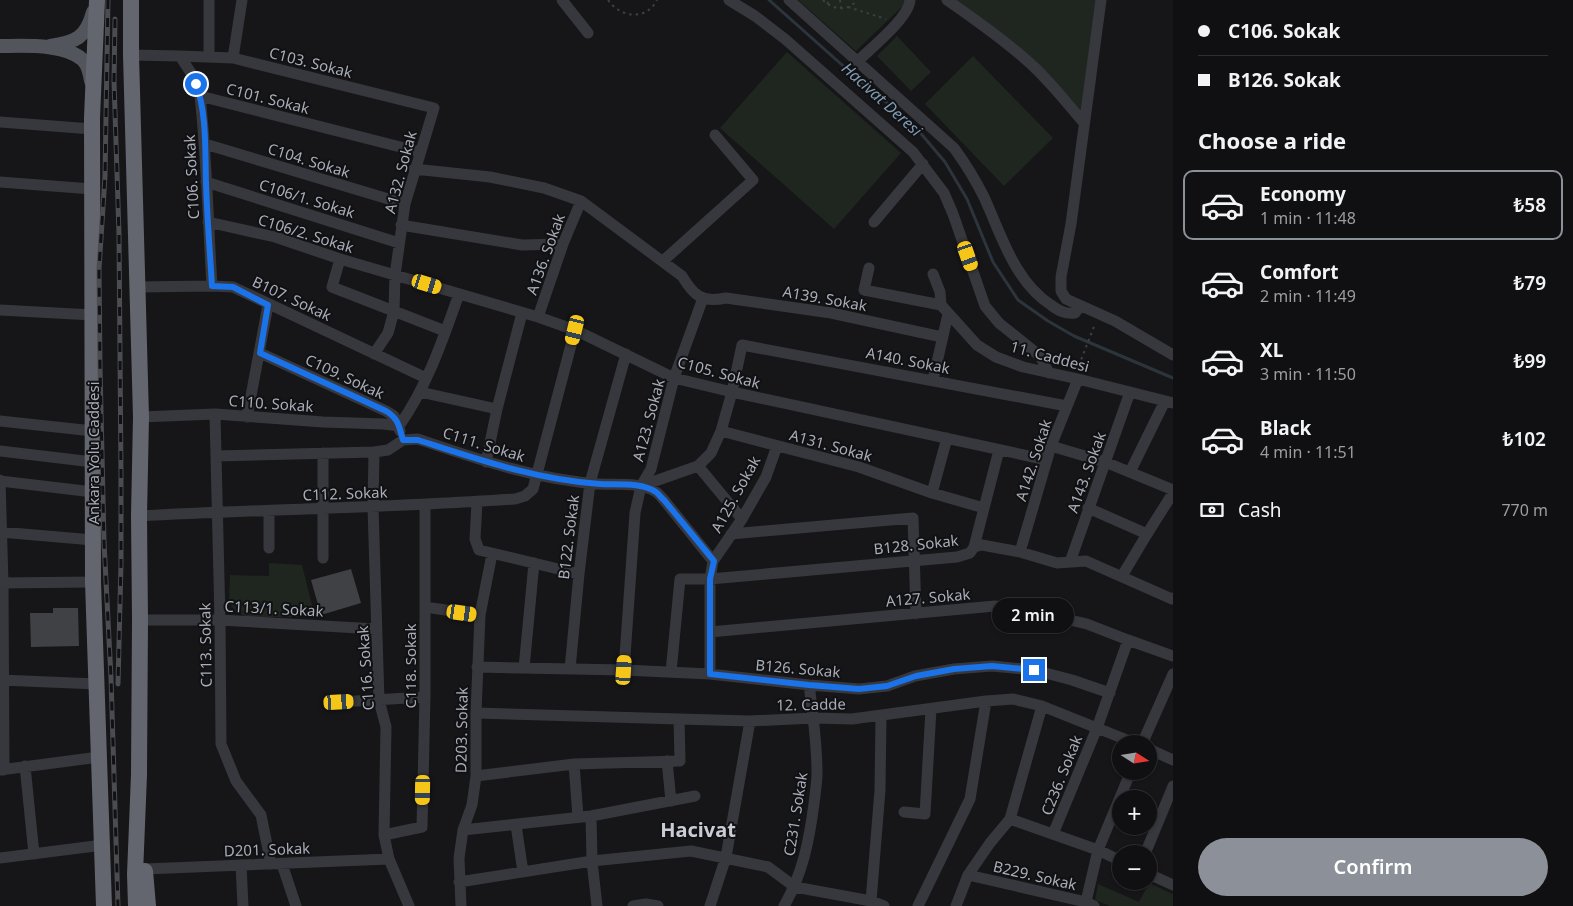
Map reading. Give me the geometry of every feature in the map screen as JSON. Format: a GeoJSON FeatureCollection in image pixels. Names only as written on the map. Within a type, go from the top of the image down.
{"type":"FeatureCollection","features":[{"type":"Feature","properties":{"kind":"highway","name":"Ankara Yolu Caddesi"},"geometry":{"type":"LineString","coordinates":[[97,0],[92,129],[93,582],[104,906]]}},
{"type":"Feature","properties":{"kind":"highway"},"geometry":{"type":"LineString","coordinates":[[131,0],[141,418],[139,775],[135,874],[136,906]]}},
{"type":"Feature","properties":{"kind":"highway"},"geometry":{"type":"LineString","coordinates":[[139,775],[148,906]]}},
{"type":"Feature","properties":{"kind":"main road"},"geometry":{"type":"LineString","coordinates":[[42,47],[78,39],[86,31],[97,0]]}},
{"type":"Feature","properties":{"kind":"main road"},"geometry":{"type":"LineString","coordinates":[[0,46],[42,47],[76,55],[84,61],[90,75],[93,95]]}},
{"type":"Feature","properties":{"kind":"street"},"geometry":{"type":"LineString","coordinates":[[209,0],[209,57]]}},
{"type":"Feature","properties":{"kind":"street"},"geometry":{"type":"LineString","coordinates":[[233,58],[242,0]]}},
{"type":"Feature","properties":{"kind":"street"},"geometry":{"type":"LineString","coordinates":[[562,0],[588,33]]}},
{"type":"Feature","properties":{"kind":"street"},"geometry":{"type":"LineString","coordinates":[[729,0],[755,16],[785,39],[913,152],[944,193],[985,306],[999,323],[1040,356],[1049,373]]}},
{"type":"Feature","properties":{"kind":"street"},"geometry":{"type":"LineString","coordinates":[[789,0],[954,148],[970,170],[1014,264],[1028,285],[1042,299],[1067,314],[1075,313],[1080,306]]}},
{"type":"Feature","properties":{"kind":"street"},"geometry":{"type":"LineString","coordinates":[[858,61],[900,20],[908,10],[910,0]]}},
{"type":"Feature","properties":{"kind":"street"},"geometry":{"type":"LineString","coordinates":[[947,0],[1026,59],[1084,123]]}},
{"type":"Feature","properties":{"kind":"street"},"geometry":{"type":"LineString","coordinates":[[1102,0],[1071,224],[1061,277],[1061,291],[1066,300],[1115,321],[1173,355]]}},
{"type":"Feature","properties":{"kind":"street"},"geometry":{"type":"LineString","coordinates":[[131,55],[180,56],[191,73],[200,96]]}},
{"type":"Feature","properties":{"kind":"street","name":"C103. Sokak"},"geometry":{"type":"LineString","coordinates":[[180,56],[233,58],[434,108]]}},
{"type":"Feature","properties":{"kind":"street","name":"C106. Sokak"},"geometry":{"type":"LineString","coordinates":[[200,96],[205,144],[212,286]]}},
{"type":"Feature","properties":{"kind":"street","name":"C101. Sokak"},"geometry":{"type":"LineString","coordinates":[[200,96],[420,152]]}},
{"type":"Feature","properties":{"kind":"street","name":"A132. Sokak"},"geometry":{"type":"LineString","coordinates":[[374,354],[388,333],[394,311],[395,275],[404,204],[434,108]]}},
{"type":"Feature","properties":{"kind":"street"},"geometry":{"type":"LineString","coordinates":[[0,122],[92,129]]}},
{"type":"Feature","properties":{"kind":"street"},"geometry":{"type":"LineString","coordinates":[[663,261],[753,180],[715,135]]}},
{"type":"Feature","properties":{"kind":"street","name":"C104. Sokak"},"geometry":{"type":"LineString","coordinates":[[205,144],[404,204]]}},
{"type":"Feature","properties":{"kind":"street"},"geometry":{"type":"LineString","coordinates":[[874,222],[923,164]]}},
{"type":"Feature","properties":{"kind":"street"},"geometry":{"type":"LineString","coordinates":[[414,169],[490,177],[544,188],[581,201],[682,276],[691,290],[703,298]]}},
{"type":"Feature","properties":{"kind":"street"},"geometry":{"type":"LineString","coordinates":[[0,182],[92,189]]}},
{"type":"Feature","properties":{"kind":"street","name":"C106/1. Sokak"},"geometry":{"type":"LineString","coordinates":[[206,182],[399,243]]}},
{"type":"Feature","properties":{"kind":"street","name":"A136. Sokak"},"geometry":{"type":"LineString","coordinates":[[538,317],[563,244],[581,201]]}},
{"type":"Feature","properties":{"kind":"street","name":"C106/2. Sokak"},"geometry":{"type":"LineString","coordinates":[[208,222],[275,237],[395,275]]}},
{"type":"Feature","properties":{"kind":"street"},"geometry":{"type":"LineString","coordinates":[[401,225],[522,245],[563,244]]}},
{"type":"Feature","properties":{"kind":"street"},"geometry":{"type":"LineString","coordinates":[[340,259],[332,287],[446,331]]}},
{"type":"Feature","properties":{"kind":"street"},"geometry":{"type":"LineString","coordinates":[[868,268],[864,290],[944,310]]}},
{"type":"Feature","properties":{"kind":"street"},"geometry":{"type":"LineString","coordinates":[[933,274],[944,310],[942,338],[933,380]]}},
{"type":"Feature","properties":{"kind":"street","name":"C105. Sokak"},"geometry":{"type":"LineString","coordinates":[[395,275],[538,317],[575,330],[674,378],[1047,460]]}},
{"type":"Feature","properties":{"kind":"street","name":"B107. Sokak"},"geometry":{"type":"LineString","coordinates":[[137,286],[233,287],[426,378]]}},
{"type":"Feature","properties":{"kind":"street"},"geometry":{"type":"LineString","coordinates":[[399,426],[411,410],[420,392],[446,331],[459,294]]}},
{"type":"Feature","properties":{"kind":"street","name":"A139. Sokak"},"geometry":{"type":"LineString","coordinates":[[703,298],[713,301],[726,298],[831,313],[942,338]]}},
{"type":"Feature","properties":{"kind":"street","name":"A123. Sokak"},"geometry":{"type":"LineString","coordinates":[[624,670],[635,513],[641,486],[651,469],[674,378],[703,298]]}},
{"type":"Feature","properties":{"kind":"street"},"geometry":{"type":"LineString","coordinates":[[247,417],[268,305]]}},
{"type":"Feature","properties":{"kind":"street"},"geometry":{"type":"LineString","coordinates":[[0,310],[93,315]]}},
{"type":"Feature","properties":{"kind":"street","name":"11. Caddesi"},"geometry":{"type":"LineString","coordinates":[[944,310],[977,345],[996,357],[1023,367],[1169,402]]}},
{"type":"Feature","properties":{"kind":"street"},"geometry":{"type":"LineString","coordinates":[[486,462],[497,409],[522,313]]}},
{"type":"Feature","properties":{"kind":"street"},"geometry":{"type":"LineString","coordinates":[[537,475],[575,330]]}},
{"type":"Feature","properties":{"kind":"street","name":"A140. Sokak"},"geometry":{"type":"LineString","coordinates":[[732,392],[742,345],[1067,406]]}},
{"type":"Feature","properties":{"kind":"street","name":"C109. Sokak"},"geometry":{"type":"LineString","coordinates":[[260,353],[386,411],[394,416],[403,440]]}},
{"type":"Feature","properties":{"kind":"street","name":"B122. Sokak"},"geometry":{"type":"LineString","coordinates":[[570,669],[590,483],[626,354]]}},
{"type":"Feature","properties":{"kind":"street","name":"A142. Sokak"},"geometry":{"type":"LineString","coordinates":[[1020,552],[1051,446],[1078,379]]}},
{"type":"Feature","properties":{"kind":"street"},"geometry":{"type":"LineString","coordinates":[[420,392],[497,409]]}},
{"type":"Feature","properties":{"kind":"street"},"geometry":{"type":"LineString","coordinates":[[641,486],[698,466],[711,453],[721,431],[732,392]]}},
{"type":"Feature","properties":{"kind":"street","name":"A143. Sokak"},"geometry":{"type":"LineString","coordinates":[[1070,562],[1130,392]]}},
{"type":"Feature","properties":{"kind":"street"},"geometry":{"type":"LineString","coordinates":[[1130,472],[1169,402]]}},
{"type":"Feature","properties":{"kind":"street","name":"C110. Sokak"},"geometry":{"type":"LineString","coordinates":[[141,418],[215,414],[399,426]]}},
{"type":"Feature","properties":{"kind":"street","name":"C113. Sokak"},"geometry":{"type":"LineString","coordinates":[[215,414],[221,744],[236,781],[261,815],[277,864],[296,906]]}},
{"type":"Feature","properties":{"kind":"street"},"geometry":{"type":"LineString","coordinates":[[0,421],[93,431]]}},
{"type":"Feature","properties":{"kind":"street","name":"A131. Sokak"},"geometry":{"type":"LineString","coordinates":[[721,431],[859,467],[932,493],[984,508]]}},
{"type":"Feature","properties":{"kind":"street"},"geometry":{"type":"LineString","coordinates":[[932,493],[947,438]]}},
{"type":"Feature","properties":{"kind":"street"},"geometry":{"type":"LineString","coordinates":[[216,456],[374,452],[388,450],[403,440]]}},
{"type":"Feature","properties":{"kind":"street","name":"C111. Sokak"},"geometry":{"type":"LineString","coordinates":[[403,440],[418,440],[486,462],[537,475],[590,483],[641,486],[655,491],[714,561]]}},
{"type":"Feature","properties":{"kind":"street","name":"A125. Sokak"},"geometry":{"type":"LineString","coordinates":[[710,674],[710,579],[714,561],[742,520],[766,476],[777,446]]}},
{"type":"Feature","properties":{"kind":"street"},"geometry":{"type":"LineString","coordinates":[[1051,446],[1105,462],[1173,492],[1122,576]]}},
{"type":"Feature","properties":{"kind":"street"},"geometry":{"type":"LineString","coordinates":[[974,547],[999,450]]}},
{"type":"Feature","properties":{"kind":"street"},"geometry":{"type":"LineString","coordinates":[[0,451],[93,462]]}},
{"type":"Feature","properties":{"kind":"street","name":"C116. Sokak"},"geometry":{"type":"LineString","coordinates":[[374,452],[373,507],[379,700],[386,727],[384,835],[389,859],[409,906]]}},
{"type":"Feature","properties":{"kind":"street"},"geometry":{"type":"LineString","coordinates":[[323,453],[323,558]]}},
{"type":"Feature","properties":{"kind":"street"},"geometry":{"type":"LineString","coordinates":[[698,466],[742,520]]}},
{"type":"Feature","properties":{"kind":"street","name":"C112. Sokak"},"geometry":{"type":"LineString","coordinates":[[139,516],[425,505],[514,499],[525,496],[533,489],[537,475]]}},
{"type":"Feature","properties":{"kind":"street"},"geometry":{"type":"LineString","coordinates":[[93,492],[0,481],[2,770],[99,757]]}},
{"type":"Feature","properties":{"kind":"street"},"geometry":{"type":"LineString","coordinates":[[477,502],[476,539],[479,550],[579,574]]}},
{"type":"Feature","properties":{"kind":"street","name":"C118. Sokak"},"geometry":{"type":"LineString","coordinates":[[384,835],[422,827],[425,697],[425,505]]}},
{"type":"Feature","properties":{"kind":"street"},"geometry":{"type":"LineString","coordinates":[[1088,508],[1147,534]]}},
{"type":"Feature","properties":{"kind":"street"},"geometry":{"type":"LineString","coordinates":[[269,510],[269,548]]}},
{"type":"Feature","properties":{"kind":"street"},"geometry":{"type":"LineString","coordinates":[[731,534],[913,518],[916,614]]}},
{"type":"Feature","properties":{"kind":"street"},"geometry":{"type":"LineString","coordinates":[[1,532],[93,540]]}},
{"type":"Feature","properties":{"kind":"street","name":"B128. Sokak"},"geometry":{"type":"LineString","coordinates":[[671,672],[680,579],[710,579],[964,556],[974,547],[982,545],[1020,552],[1056,563],[1086,561],[1173,598]]}},
{"type":"Feature","properties":{"kind":"street","name":"D203. Sokak"},"geometry":{"type":"LineString","coordinates":[[461,906],[459,858],[463,830],[472,805],[476,776],[476,713],[480,615],[492,554]]}},
{"type":"Feature","properties":{"kind":"street"},"geometry":{"type":"LineString","coordinates":[[524,668],[534,563]]}},
{"type":"Feature","properties":{"kind":"street"},"geometry":{"type":"LineString","coordinates":[[2,583],[93,582]]}},
{"type":"Feature","properties":{"kind":"street","name":"A127. Sokak"},"geometry":{"type":"LineString","coordinates":[[710,632],[995,606],[1087,624],[1173,656]]}},
{"type":"Feature","properties":{"kind":"street"},"geometry":{"type":"LineString","coordinates":[[425,607],[480,615]]}},
{"type":"Feature","properties":{"kind":"street","name":"C113/1. Sokak"},"geometry":{"type":"LineString","coordinates":[[140,620],[220,620],[376,628]]}},
{"type":"Feature","properties":{"kind":"street","name":"C236. Sokak"},"geometry":{"type":"LineString","coordinates":[[1053,834],[1097,728],[1128,640]]}},
{"type":"Feature","properties":{"kind":"street","name":"B126. Sokak"},"geometry":{"type":"LineString","coordinates":[[478,667],[710,674],[859,689],[887,686],[916,676],[954,669],[992,666],[1034,670],[1072,680],[1110,694]]}},
{"type":"Feature","properties":{"kind":"street"},"geometry":{"type":"LineString","coordinates":[[1146,735],[1173,674]]}},
{"type":"Feature","properties":{"kind":"street"},"geometry":{"type":"LineString","coordinates":[[2,680],[97,684]]}},
{"type":"Feature","properties":{"kind":"street","name":"C231. Sokak"},"geometry":{"type":"LineString","coordinates":[[784,906],[795,887],[805,858],[818,774],[814,718],[809,685]]}},
{"type":"Feature","properties":{"kind":"street"},"geometry":{"type":"LineString","coordinates":[[339,702],[425,697]]}},
{"type":"Feature","properties":{"kind":"street","name":"12. Cadde"},"geometry":{"type":"LineString","coordinates":[[476,713],[678,720],[852,719],[986,701],[1013,700],[1042,706],[1114,735]]}},
{"type":"Feature","properties":{"kind":"street"},"geometry":{"type":"LineString","coordinates":[[918,906],[970,799],[986,701]]}},
{"type":"Feature","properties":{"kind":"street"},"geometry":{"type":"LineString","coordinates":[[956,906],[968,875],[990,842],[1010,819],[1042,706]]}},
{"type":"Feature","properties":{"kind":"street"},"geometry":{"type":"LineString","coordinates":[[904,812],[925,814],[931,709]]}},
{"type":"Feature","properties":{"kind":"street"},"geometry":{"type":"LineString","coordinates":[[871,901],[880,790],[881,716]]}},
{"type":"Feature","properties":{"kind":"street"},"geometry":{"type":"LineString","coordinates":[[476,776],[574,764],[680,761],[678,720]]}},
{"type":"Feature","properties":{"kind":"street"},"geometry":{"type":"LineString","coordinates":[[710,906],[726,857],[750,720]]}},
{"type":"Feature","properties":{"kind":"street"},"geometry":{"type":"LineString","coordinates":[[1158,753],[1173,760]]}},
{"type":"Feature","properties":{"kind":"street"},"geometry":{"type":"LineString","coordinates":[[667,761],[671,801]]}},
{"type":"Feature","properties":{"kind":"street"},"geometry":{"type":"LineString","coordinates":[[574,764],[578,817]]}},
{"type":"Feature","properties":{"kind":"street"},"geometry":{"type":"LineString","coordinates":[[25,766],[34,854]]}},
{"type":"Feature","properties":{"kind":"street"},"geometry":{"type":"LineString","coordinates":[[1089,905],[1098,850],[1126,780]]}},
{"type":"Feature","properties":{"kind":"street"},"geometry":{"type":"LineString","coordinates":[[1149,845],[1173,786]]}},
{"type":"Feature","properties":{"kind":"street"},"geometry":{"type":"LineString","coordinates":[[463,830],[591,816],[695,796]]}},
{"type":"Feature","properties":{"kind":"street"},"geometry":{"type":"LineString","coordinates":[[591,816],[592,861],[597,906]]}},
{"type":"Feature","properties":{"kind":"street"},"geometry":{"type":"LineString","coordinates":[[1010,819],[1112,857]]}},
{"type":"Feature","properties":{"kind":"street"},"geometry":{"type":"LineString","coordinates":[[516,825],[523,872]]}},
{"type":"Feature","properties":{"kind":"street"},"geometry":{"type":"LineString","coordinates":[[0,858],[103,845]]}},
{"type":"Feature","properties":{"kind":"street"},"geometry":{"type":"LineString","coordinates":[[460,882],[592,861],[692,851],[768,867],[795,887],[871,901],[884,906]]}},
{"type":"Feature","properties":{"kind":"street","name":"D201. Sokak"},"geometry":{"type":"LineString","coordinates":[[145,869],[389,859]]}},
{"type":"Feature","properties":{"kind":"street"},"geometry":{"type":"LineString","coordinates":[[241,865],[243,906]]}},
{"type":"Feature","properties":{"kind":"street","name":"B229. Sokak"},"geometry":{"type":"LineString","coordinates":[[968,875],[1089,905]]}},
{"type":"Feature","properties":{"kind":"street"},"geometry":{"type":"LineString","coordinates":[[1157,878],[1173,885]]}},
{"type":"Feature","properties":{"kind":"street"},"geometry":{"type":"LineString","coordinates":[[634,906],[646,904],[658,906]]}},
{"type":"Feature","properties":{"kind":"path"},"geometry":{"type":"LineString","coordinates":[[608,0],[614,8],[622,13],[631,15],[640,14],[648,10],[657,0]]}},
{"type":"Feature","properties":{"kind":"path"},"geometry":{"type":"LineString","coordinates":[[823,0],[827,4],[841,8],[848,7],[888,20]]}},
{"type":"Feature","properties":{"kind":"path"},"geometry":{"type":"LineString","coordinates":[[827,4],[830,0]]}},
{"type":"Feature","properties":{"kind":"path"},"geometry":{"type":"LineString","coordinates":[[840,0],[841,8]]}},
{"type":"Feature","properties":{"kind":"path"},"geometry":{"type":"LineString","coordinates":[[848,7],[857,0]]}},
{"type":"Feature","properties":{"kind":"path"},"geometry":{"type":"LineString","coordinates":[[1079,365],[1096,322]]}},
{"type":"Feature","properties":{"kind":"shaded area"},"geometry":{"type":"Polygon","coordinates":[[[798,0],[905,0],[905,4],[856,51],[798,0]]]}},
{"type":"Feature","properties":{"kind":"shaded area"},"geometry":{"type":"Polygon","coordinates":[[[951,0],[1097,0],[1082,114],[951,0]]]}},
{"type":"Feature","properties":{"kind":"shaded area"},"geometry":{"type":"Polygon","coordinates":[[[897,36],[931,72],[911,91],[877,56],[897,36]]]}},
{"type":"Feature","properties":{"kind":"shaded area"},"geometry":{"type":"Polygon","coordinates":[[[787,52],[901,153],[834,229],[720,128],[787,52]]]}},
{"type":"Feature","properties":{"kind":"shaded area"},"geometry":{"type":"Polygon","coordinates":[[[973,56],[1053,138],[1004,186],[925,104],[973,56]]]}},
{"type":"Feature","properties":{"kind":"shaded area"},"geometry":{"type":"Polygon","coordinates":[[[269,563],[302,565],[315,617],[247,617],[235,611],[229,601],[230,575],[269,576],[269,563]]]}},
{"type":"Feature","properties":{"kind":"shaded area"},"geometry":{"type":"Polygon","coordinates":[[[1098,884],[1139,902],[1145,890],[1157,890],[1157,887],[1173,894],[1173,906],[1110,906],[1095,900],[1098,884]]]}},
{"type":"Feature","properties":{"kind":"building"},"geometry":{"type":"Polygon","coordinates":[[[351,569],[361,603],[321,615],[311,580],[351,569]]]}},
{"type":"Feature","properties":{"kind":"building"},"geometry":{"type":"Polygon","coordinates":[[[53,608],[78,608],[79,646],[31,647],[30,613],[53,613],[53,608]]]}},
{"type":"Feature","properties":{"kind":"waterway","name":"Hacivat Deresi"},"geometry":{"type":"LineString","coordinates":[[769,0],[859,80],[912,123],[945,162],[967,199],[993,262],[1018,300],[1074,336],[1173,378]]}},
{"type":"Feature","properties":{"kind":"railway"},"geometry":{"type":"LineString","coordinates":[[108,0],[105,176],[99,269],[100,366],[104,542],[111,678],[118,906]]}},
{"type":"Feature","properties":{"kind":"railway"},"geometry":{"type":"LineString","coordinates":[[115,19],[114,81],[119,234],[121,474],[118,684]]}},
{"type":"Feature","properties":{"kind":"district","name":"Hacivat"},"geometry":{"type":"Point","coordinates":[698,829]}},
{"type":"Feature","properties":{"kind":"route"},"geometry":{"type":"LineString","coordinates":[[196,84],[200,96],[205,144],[212,286],[233,287],[268,305],[260,353],[386,411],[394,416],[403,440],[418,440],[510,469],[537,475],[590,483],[641,486],[655,491],[714,561],[710,579],[710,674],[859,689],[887,686],[916,676],[954,669],[992,666],[1034,670]]}}]}
